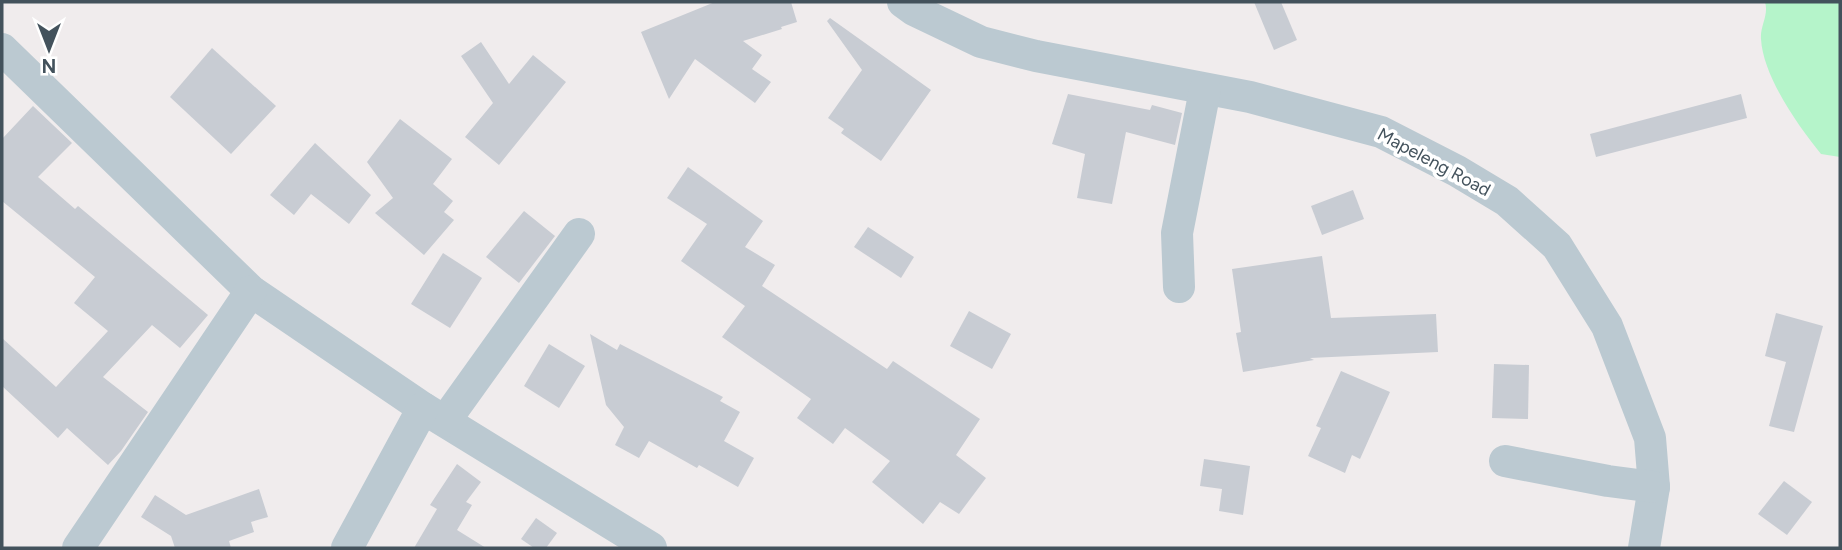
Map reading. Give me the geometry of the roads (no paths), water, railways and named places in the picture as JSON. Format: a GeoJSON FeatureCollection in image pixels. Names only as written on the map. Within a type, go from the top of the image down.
{"type":"FeatureCollection","features":[{"type":"Feature","properties":{"kind":"street","name":"Mapeleng Road"},"geometry":{"type":"LineString","coordinates":[[904,2],[981,42],[1036,56],[1250,97],[1381,131],[1507,201],[1557,246],[1607,326],[1650,438],[1654,487],[1644,548]]}},
{"type":"Feature","properties":{"kind":"street"},"geometry":{"type":"LineString","coordinates":[[2,49],[251,291],[433,414],[652,548]]}},
{"type":"Feature","properties":{"kind":"street"},"geometry":{"type":"LineString","coordinates":[[1179,287],[1177,233],[1205,90]]}},
{"type":"Feature","properties":{"kind":"street"},"geometry":{"type":"LineString","coordinates":[[346,548],[433,414],[579,234]]}},
{"type":"Feature","properties":{"kind":"street"},"geometry":{"type":"LineString","coordinates":[[78,548],[251,291]]}},
{"type":"Feature","properties":{"kind":"street"},"geometry":{"type":"LineString","coordinates":[[1505,461],[1654,487]]}}]}
